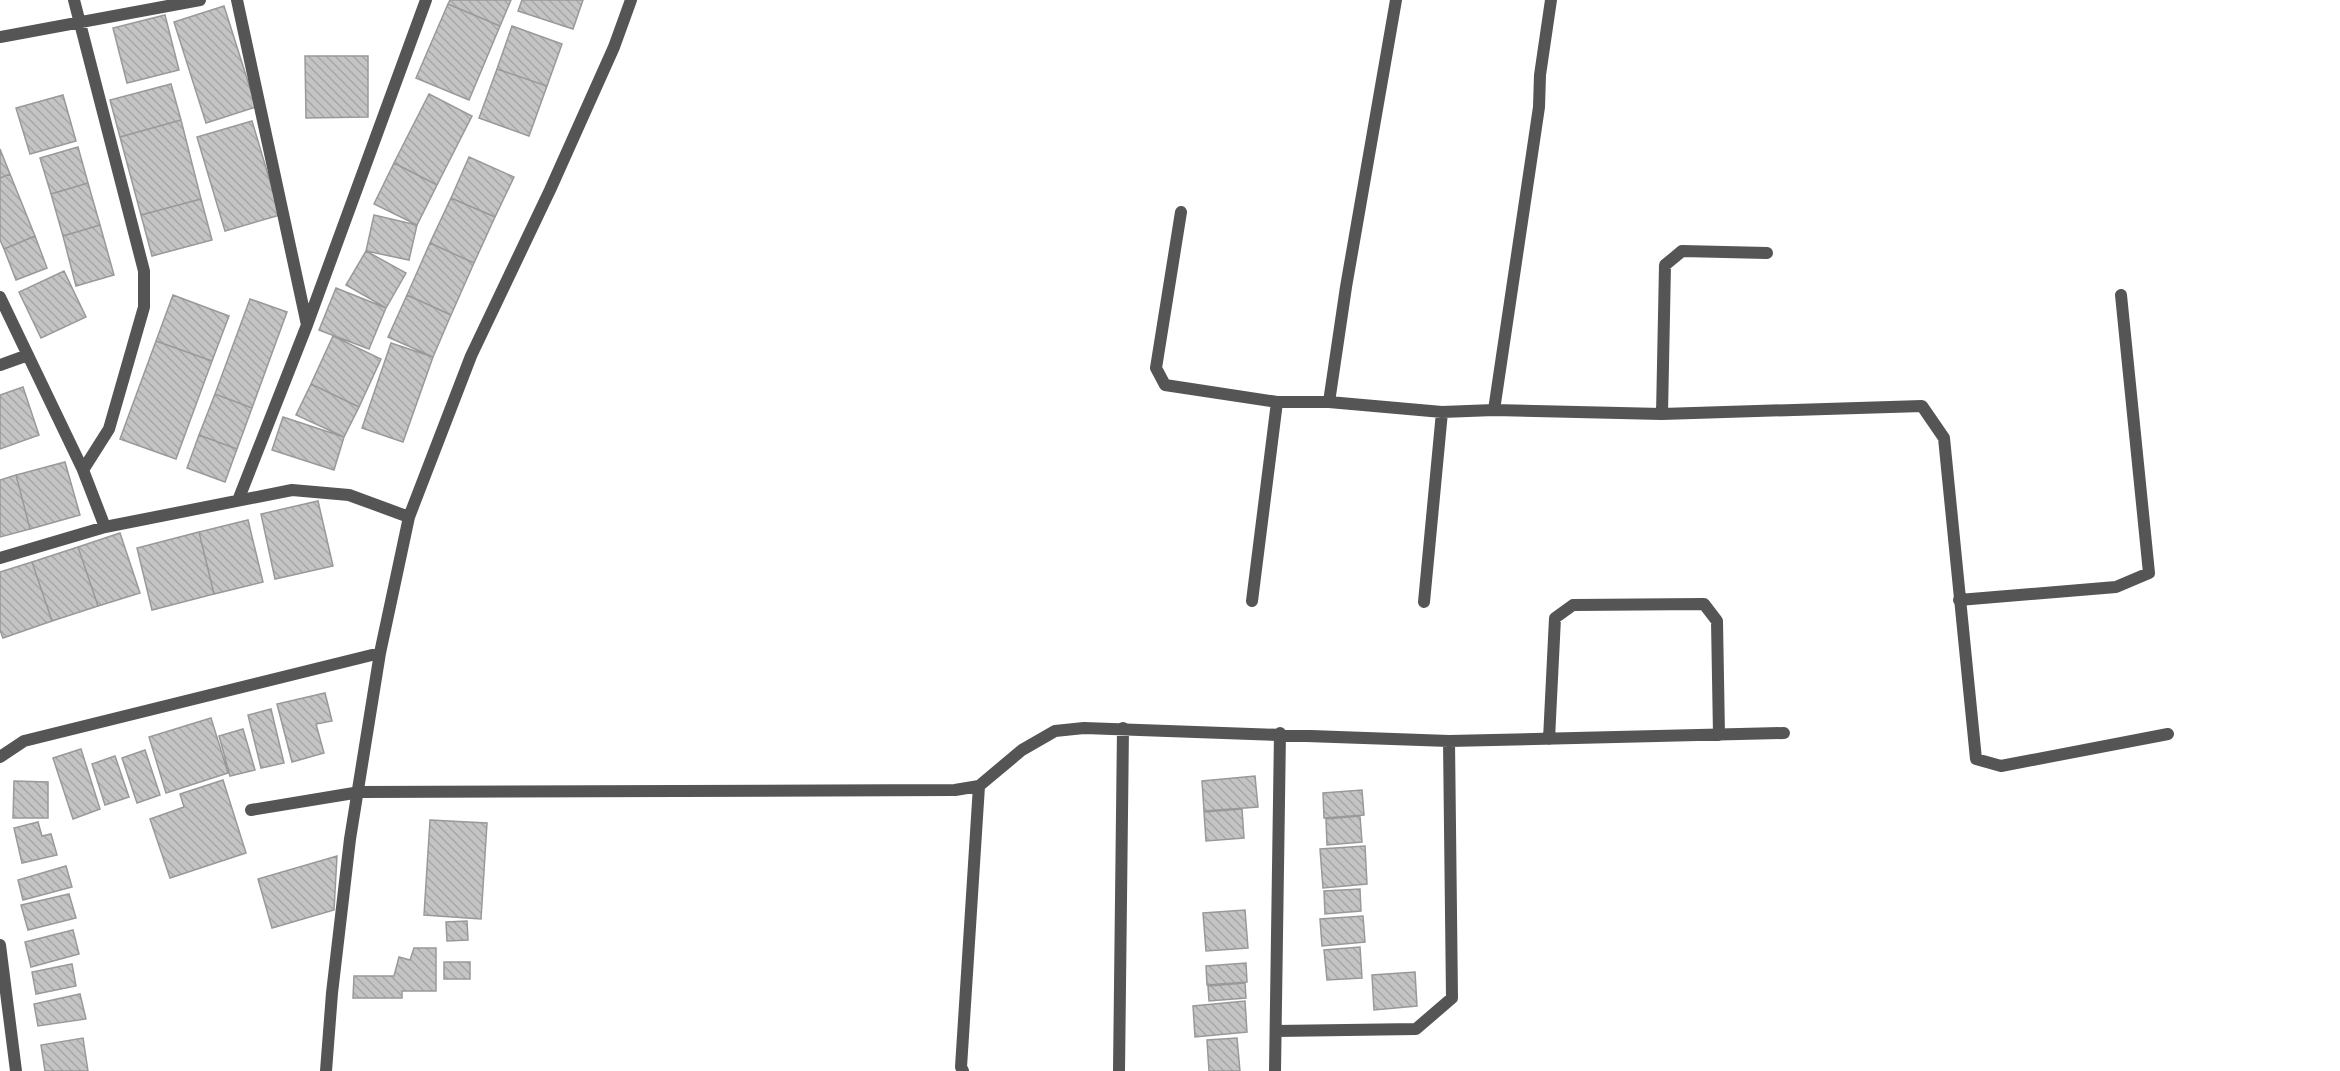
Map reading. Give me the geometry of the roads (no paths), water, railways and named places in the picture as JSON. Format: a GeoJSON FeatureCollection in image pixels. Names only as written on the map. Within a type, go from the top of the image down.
{"type":"FeatureCollection","features":[{"type":"Feature","properties":{"kind":"street"},"geometry":{"type":"LineString","coordinates":[[74,0],[144,271],[144,307],[109,429],[83,470]]}},
{"type":"Feature","properties":{"kind":"street"},"geometry":{"type":"LineString","coordinates":[[0,37],[200,0]]}},
{"type":"Feature","properties":{"kind":"street"},"geometry":{"type":"LineString","coordinates":[[237,0],[307,325]]}},
{"type":"Feature","properties":{"kind":"street"},"geometry":{"type":"LineString","coordinates":[[239,498],[307,325],[426,0]]}},
{"type":"Feature","properties":{"kind":"street"},"geometry":{"type":"LineString","coordinates":[[326,1071],[332,993],[347,863],[360,792],[364,745],[380,653],[410,517],[471,356],[550,190],[614,47],[631,0]]}},
{"type":"Feature","properties":{"kind":"street"},"geometry":{"type":"LineString","coordinates":[[1329,402],[1346,287],[1396,0]]}},
{"type":"Feature","properties":{"kind":"street"},"geometry":{"type":"LineString","coordinates":[[1494,410],[1539,108],[1540,75],[1551,0]]}},
{"type":"Feature","properties":{"kind":"street"},"geometry":{"type":"LineString","coordinates":[[1181,212],[1156,368],[1166,385],[1276,402],[1329,402],[1442,412],[1494,410],[1662,414],[1922,406],[1944,438],[1976,759],[2001,766],[2168,734]]}},
{"type":"Feature","properties":{"kind":"street"},"geometry":{"type":"LineString","coordinates":[[1662,414],[1665,265],[1682,251],[1767,254]]}},
{"type":"Feature","properties":{"kind":"street"},"geometry":{"type":"LineString","coordinates":[[1959,600],[2116,587],[2149,573],[2121,295]]}},
{"type":"Feature","properties":{"kind":"street"},"geometry":{"type":"LineString","coordinates":[[0,297],[83,470],[105,527]]}},
{"type":"Feature","properties":{"kind":"street"},"geometry":{"type":"LineString","coordinates":[[0,365],[28,355]]}},
{"type":"Feature","properties":{"kind":"street"},"geometry":{"type":"LineString","coordinates":[[1252,602],[1276,402]]}},
{"type":"Feature","properties":{"kind":"street"},"geometry":{"type":"LineString","coordinates":[[1424,602],[1442,412]]}},
{"type":"Feature","properties":{"kind":"street"},"geometry":{"type":"LineString","coordinates":[[0,558],[105,527],[239,498],[292,490],[349,495],[410,517]]}},
{"type":"Feature","properties":{"kind":"street"},"geometry":{"type":"LineString","coordinates":[[1549,739],[1555,618],[1573,605],[1704,604],[1717,621],[1719,735]]}},
{"type":"Feature","properties":{"kind":"street"},"geometry":{"type":"LineString","coordinates":[[0,757],[24,741],[380,653]]}},
{"type":"Feature","properties":{"kind":"street"},"geometry":{"type":"LineString","coordinates":[[251,810],[360,792],[943,790],[980,786],[1022,750],[1054,731],[1084,728],[1280,733],[1449,741],[1784,733]]}},
{"type":"Feature","properties":{"kind":"street"},"geometry":{"type":"LineString","coordinates":[[1119,1071],[1123,728]]}},
{"type":"Feature","properties":{"kind":"street"},"geometry":{"type":"LineString","coordinates":[[1275,1071],[1280,733]]}},
{"type":"Feature","properties":{"kind":"street"},"geometry":{"type":"LineString","coordinates":[[1276,1031],[1416,1029],[1452,998],[1449,741]]}},
{"type":"Feature","properties":{"kind":"street"},"geometry":{"type":"LineString","coordinates":[[963,1071],[961,1067],[980,786]]}},
{"type":"Feature","properties":{"kind":"street"},"geometry":{"type":"LineString","coordinates":[[0,945],[16,1071]]}}]}
